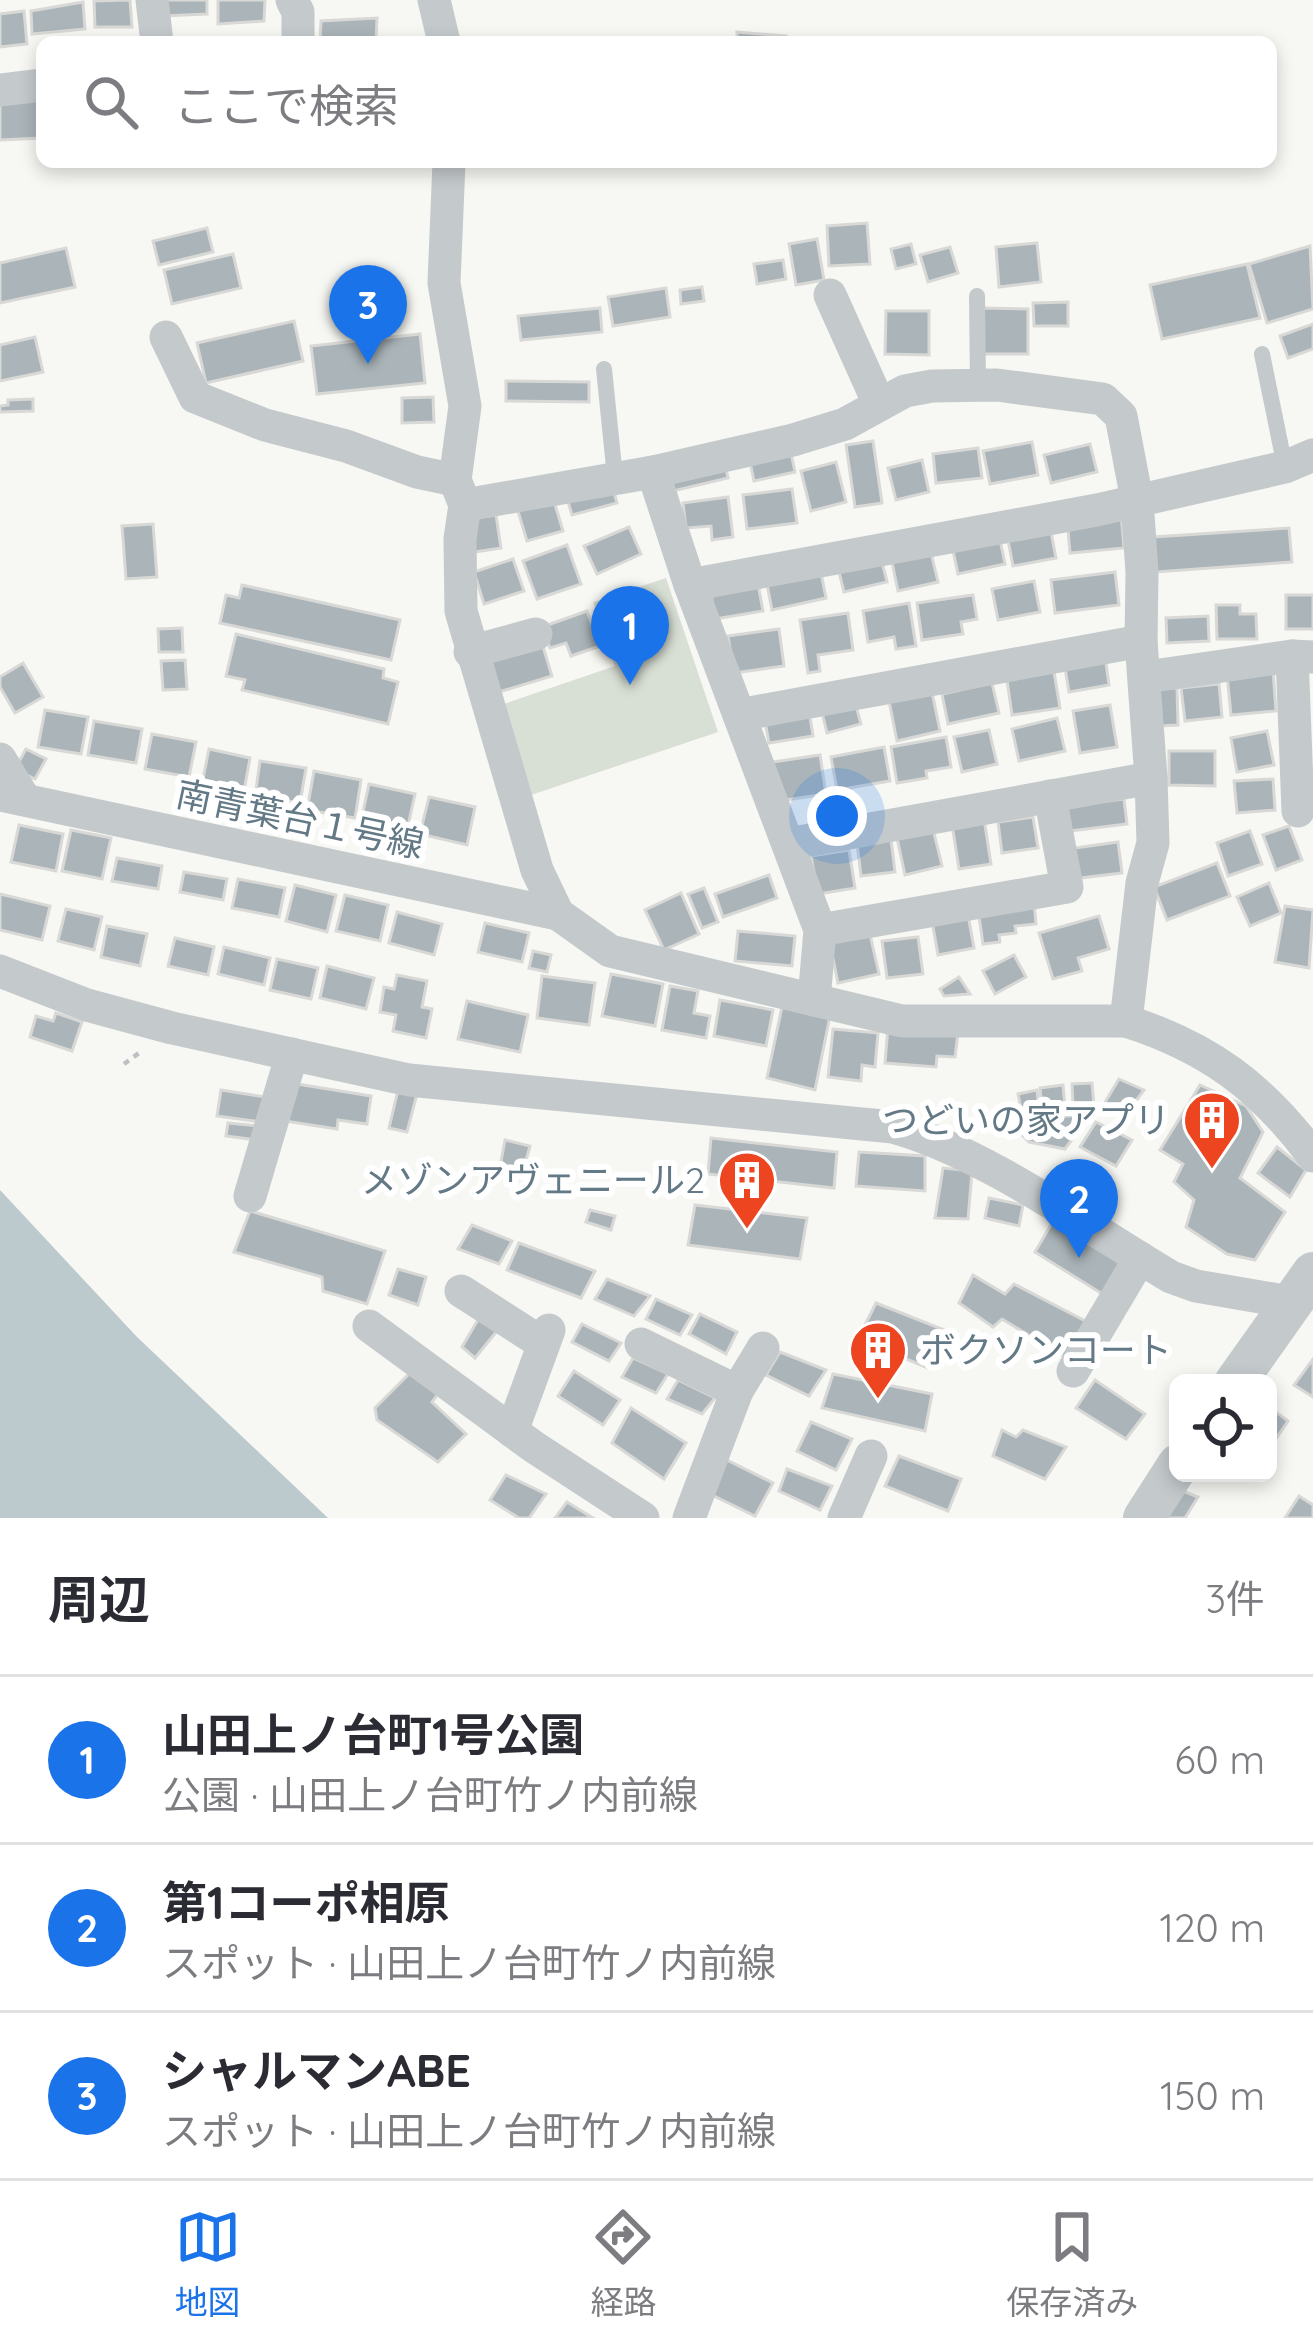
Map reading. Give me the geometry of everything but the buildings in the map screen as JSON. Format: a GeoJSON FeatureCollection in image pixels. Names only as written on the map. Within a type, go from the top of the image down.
{"type":"FeatureCollection","features":[{"type":"Feature","properties":{"kind":"street"},"geometry":{"type":"LineString","coordinates":[[152,0],[156,36]]}},
{"type":"Feature","properties":{"kind":"street"},"geometry":{"type":"LineString","coordinates":[[292,0],[298,12],[298,36]]}},
{"type":"Feature","properties":{"kind":"street"},"geometry":{"type":"LineString","coordinates":[[434,0],[443,36]]}},
{"type":"Feature","properties":{"kind":"street"},"geometry":{"type":"LineString","coordinates":[[0,90],[36,86]]}},
{"type":"Feature","properties":{"kind":"street"},"geometry":{"type":"LineString","coordinates":[[449,168],[443,283],[465,406],[461,611],[536,870],[558,914],[610,951],[902,1021],[1126,1021],[1198,1049],[1243,1077],[1313,1156]]}},
{"type":"Feature","properties":{"kind":"street"},"geometry":{"type":"LineString","coordinates":[[830,295],[879,404]]}},
{"type":"Feature","properties":{"kind":"street"},"geometry":{"type":"LineString","coordinates":[[166,337],[195,398],[265,425],[328,440],[460,493],[652,472],[827,430],[905,391],[932,386],[978,384],[1103,399],[1121,416],[1136,500],[1151,778],[1153,843],[1142,883],[1126,1021]]}},
{"type":"Feature","properties":{"kind":"street"},"geometry":{"type":"LineString","coordinates":[[690,585],[879,553],[1299,461]]}},
{"type":"Feature","properties":{"kind":"street"},"geometry":{"type":"LineString","coordinates":[[652,472],[820,930],[814,1000]]}},
{"type":"Feature","properties":{"kind":"street"},"geometry":{"type":"LineString","coordinates":[[470,652],[536,634]]}},
{"type":"Feature","properties":{"kind":"street"},"geometry":{"type":"LineString","coordinates":[[739,715],[1141,641]]}},
{"type":"Feature","properties":{"kind":"street"},"geometry":{"type":"LineString","coordinates":[[1146,677],[1302,657],[1298,812]]}},
{"type":"Feature","properties":{"kind":"street","name":"南青葉台１号線"},"geometry":{"type":"LineString","coordinates":[[0,758],[12,797],[558,914]]}},
{"type":"Feature","properties":{"kind":"street"},"geometry":{"type":"LineString","coordinates":[[788,844],[1151,778]]}},
{"type":"Feature","properties":{"kind":"street"},"geometry":{"type":"LineString","coordinates":[[820,930],[1067,887],[1050,796]]}},
{"type":"Feature","properties":{"kind":"street"},"geometry":{"type":"LineString","coordinates":[[0,971],[87,1005],[409,1080],[893,1127],[968,1156],[1171,1277],[1196,1286],[1302,1287]]}},
{"type":"Feature","properties":{"kind":"street"},"geometry":{"type":"LineString","coordinates":[[250,1196],[292,1054]]}},
{"type":"Feature","properties":{"kind":"street"},"geometry":{"type":"LineString","coordinates":[[1073,1370],[1139,1258]]}},
{"type":"Feature","properties":{"kind":"street"},"geometry":{"type":"LineString","coordinates":[[1240,1374],[1302,1287]]}},
{"type":"Feature","properties":{"kind":"street"},"geometry":{"type":"LineString","coordinates":[[461,1291],[546,1336],[512,1431]]}},
{"type":"Feature","properties":{"kind":"street"},"geometry":{"type":"LineString","coordinates":[[369,1326],[512,1431],[643,1518]]}},
{"type":"Feature","properties":{"kind":"street"},"geometry":{"type":"LineString","coordinates":[[641,1344],[737,1391]]}},
{"type":"Feature","properties":{"kind":"street"},"geometry":{"type":"LineString","coordinates":[[689,1518],[737,1391],[763,1348]]}},
{"type":"Feature","properties":{"kind":"street"},"geometry":{"type":"LineString","coordinates":[[844,1518],[871,1456]]}},
{"type":"Feature","properties":{"kind":"street"},"geometry":{"type":"LineString","coordinates":[[1144,1518],[1169,1480]]}},
{"type":"Feature","properties":{"kind":"lane"},"geometry":{"type":"LineString","coordinates":[[977,296],[978,384]]}},
{"type":"Feature","properties":{"kind":"lane"},"geometry":{"type":"LineString","coordinates":[[1262,354],[1299,461]]}},
{"type":"Feature","properties":{"kind":"lane"},"geometry":{"type":"LineString","coordinates":[[604,369],[615,477]]}},
{"type":"Feature","properties":{"kind":"shaded area"},"geometry":{"type":"Polygon","coordinates":[[[666,578],[718,732],[531,795],[501,705],[615,666],[593,602],[666,578]]]}},
{"type":"Feature","properties":{"kind":"shaded area"},"geometry":{"type":"Polygon","coordinates":[[[0,1190],[137,1337],[328,1518],[0,1518],[0,1190]]]}},
{"type":"Feature","properties":{"kind":"place","name":"シャルマンABE"},"geometry":{"type":"Point","coordinates":[368,364]}},
{"type":"Feature","properties":{"kind":"place","name":"山田上ノ台町1号公園"},"geometry":{"type":"Point","coordinates":[630,685]}},
{"type":"Feature","properties":{"kind":"place","name":"つどいの家アプリ"},"geometry":{"type":"Point","coordinates":[1212,1171]}},
{"type":"Feature","properties":{"kind":"place","name":"メゾンアヴェニール2"},"geometry":{"type":"Point","coordinates":[747,1231]}},
{"type":"Feature","properties":{"kind":"place","name":"第1コーポ相原"},"geometry":{"type":"Point","coordinates":[1079,1258]}},
{"type":"Feature","properties":{"kind":"place","name":"ボクソンコート"},"geometry":{"type":"Point","coordinates":[878,1401]}}]}
